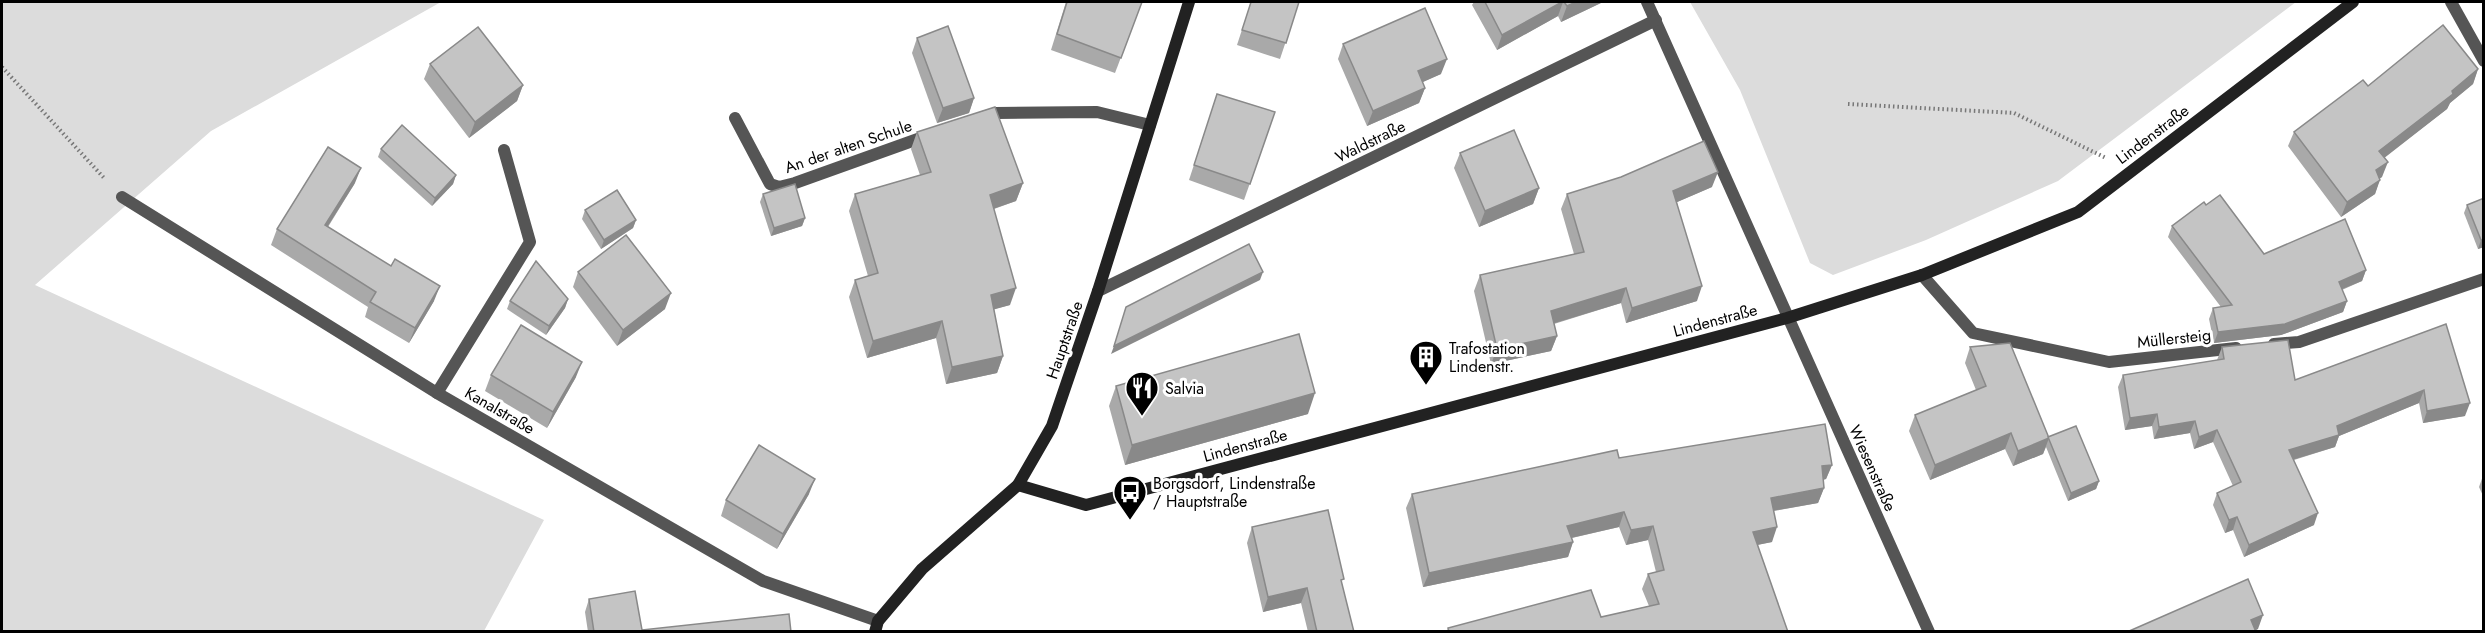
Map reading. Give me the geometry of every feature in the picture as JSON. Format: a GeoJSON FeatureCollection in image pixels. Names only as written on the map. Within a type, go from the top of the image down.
{"type":"FeatureCollection","features":[{"type":"Feature","properties":{"kind":"street","name":"Hauptstraße"},"geometry":{"type":"LineString","coordinates":[[876,626],[922,569],[1018,486],[1052,426],[1098,291],[1189,2]]}},
{"type":"Feature","properties":{"kind":"street"},"geometry":{"type":"LineString","coordinates":[[1647,2],[1787,318]]}},
{"type":"Feature","properties":{"kind":"street","name":"Lindenstraße"},"geometry":{"type":"LineString","coordinates":[[1018,486],[1086,505],[1787,318],[1922,275],[2078,212],[2353,2]]}},
{"type":"Feature","properties":{"kind":"street"},"geometry":{"type":"LineString","coordinates":[[2451,2],[2484,61]]}},
{"type":"Feature","properties":{"kind":"street","name":"Waldstraße"},"geometry":{"type":"LineString","coordinates":[[1098,291],[1656,20]]}},
{"type":"Feature","properties":{"kind":"street"},"geometry":{"type":"LineString","coordinates":[[969,121],[996,113],[1097,112],[1150,125]]}},
{"type":"Feature","properties":{"kind":"street","name":"An der alten Schule"},"geometry":{"type":"LineString","coordinates":[[735,118],[770,184],[779,187],[938,131]]}},
{"type":"Feature","properties":{"kind":"street"},"geometry":{"type":"LineString","coordinates":[[437,393],[530,242],[504,150]]}},
{"type":"Feature","properties":{"kind":"street","name":"Kanalstraße"},"geometry":{"type":"LineString","coordinates":[[122,198],[437,393],[763,581],[876,626]]}},
{"type":"Feature","properties":{"kind":"street","name":"Müllersteig"},"geometry":{"type":"LineString","coordinates":[[1922,275],[1972,333],[2109,362],[2299,342],[2484,279]]}},
{"type":"Feature","properties":{"kind":"street","name":"Wiesenstraße"},"geometry":{"type":"LineString","coordinates":[[1787,318],[1929,632]]}},
{"type":"Feature","properties":{"kind":"path"},"geometry":{"type":"LineString","coordinates":[[2,67],[122,198]]}},
{"type":"Feature","properties":{"kind":"path"},"geometry":{"type":"LineString","coordinates":[[1848,104],[2013,112],[2132,171]]}},
{"type":"Feature","properties":{"kind":"shaded area"},"geometry":{"type":"Polygon","coordinates":[[[2,2],[441,2],[211,131],[35,285],[544,520],[484,631],[2,631],[2,2]]]}},
{"type":"Feature","properties":{"kind":"shaded area"},"geometry":{"type":"Polygon","coordinates":[[[1690,2],[2296,2],[2058,181],[1926,240],[1833,275],[1810,263],[1740,90],[1690,2]]]}},
{"type":"Feature","properties":{"kind":"building"},"geometry":{"type":"Polygon","coordinates":[[[1067,2],[1142,2],[1121,58],[1057,34],[1067,2]]]}},
{"type":"Feature","properties":{"kind":"building"},"geometry":{"type":"Polygon","coordinates":[[[1251,2],[1299,2],[1286,43],[1242,30],[1251,2]]]}},
{"type":"Feature","properties":{"kind":"building"},"geometry":{"type":"Polygon","coordinates":[[[1485,2],[1562,2],[1502,35],[1485,2]]]}},
{"type":"Feature","properties":{"kind":"building"},"geometry":{"type":"Polygon","coordinates":[[[1564,2],[1576,2],[1567,6],[1564,2]]]}},
{"type":"Feature","properties":{"kind":"building"},"geometry":{"type":"Polygon","coordinates":[[[1425,8],[1447,59],[1418,71],[1425,88],[1373,111],[1343,44],[1425,8]]]}},
{"type":"Feature","properties":{"kind":"building"},"geometry":{"type":"Polygon","coordinates":[[[2443,25],[2478,69],[2452,91],[2453,94],[2379,151],[2388,162],[2376,170],[2380,180],[2347,202],[2294,132],[2363,80],[2368,86],[2443,25]]]}},
{"type":"Feature","properties":{"kind":"building"},"geometry":{"type":"Polygon","coordinates":[[[948,26],[974,98],[943,108],[917,38],[948,26]]]}},
{"type":"Feature","properties":{"kind":"building"},"geometry":{"type":"Polygon","coordinates":[[[478,27],[523,85],[475,122],[430,64],[478,27]]]}},
{"type":"Feature","properties":{"kind":"building"},"geometry":{"type":"Polygon","coordinates":[[[1217,94],[1275,112],[1250,184],[1194,165],[1217,94]]]}},
{"type":"Feature","properties":{"kind":"building"},"geometry":{"type":"Polygon","coordinates":[[[995,107],[1023,183],[990,195],[1016,288],[991,295],[1003,356],[952,367],[942,321],[873,341],[855,280],[878,273],[855,194],[931,172],[917,132],[995,107]]]}},
{"type":"Feature","properties":{"kind":"building"},"geometry":{"type":"Polygon","coordinates":[[[402,125],[456,175],[435,198],[381,149],[402,125]]]}},
{"type":"Feature","properties":{"kind":"building"},"geometry":{"type":"Polygon","coordinates":[[[1514,130],[1539,188],[1485,211],[1460,153],[1514,130]]]}},
{"type":"Feature","properties":{"kind":"building"},"geometry":{"type":"Polygon","coordinates":[[[1704,141],[1718,172],[1673,191],[1702,286],[1632,308],[1626,288],[1551,311],[1557,336],[1497,349],[1480,275],[1584,252],[1567,194],[1621,177],[1704,141]]]}},
{"type":"Feature","properties":{"kind":"building"},"geometry":{"type":"Polygon","coordinates":[[[328,147],[361,168],[325,225],[391,266],[395,259],[440,286],[415,328],[370,302],[376,292],[277,229],[328,147]]]}},
{"type":"Feature","properties":{"kind":"building"},"geometry":{"type":"Polygon","coordinates":[[[795,184],[805,218],[774,228],[763,194],[795,184]]]}},
{"type":"Feature","properties":{"kind":"building"},"geometry":{"type":"Polygon","coordinates":[[[617,190],[636,220],[604,240],[585,210],[617,190]]]}},
{"type":"Feature","properties":{"kind":"building"},"geometry":{"type":"Polygon","coordinates":[[[2220,195],[2264,254],[2345,219],[2366,270],[2339,282],[2347,301],[2285,324],[2218,332],[2213,308],[2232,305],[2172,226],[2204,202],[2206,205],[2220,195]]]}},
{"type":"Feature","properties":{"kind":"building"},"geometry":{"type":"Polygon","coordinates":[[[2484,198],[2484,240],[2481,240],[2467,205],[2484,198]]]}},
{"type":"Feature","properties":{"kind":"building"},"geometry":{"type":"Polygon","coordinates":[[[626,235],[671,293],[623,330],[578,272],[626,235]]]}},
{"type":"Feature","properties":{"kind":"building"},"geometry":{"type":"Polygon","coordinates":[[[1249,244],[1263,272],[1114,346],[1126,307],[1249,244]]]}},
{"type":"Feature","properties":{"kind":"building"},"geometry":{"type":"Polygon","coordinates":[[[536,261],[568,299],[549,326],[510,301],[536,261]]]}},
{"type":"Feature","properties":{"kind":"building"},"geometry":{"type":"Polygon","coordinates":[[[2446,324],[2470,403],[2427,411],[2424,390],[2337,426],[2339,435],[2289,450],[2318,513],[2249,545],[2237,517],[2229,520],[2217,493],[2241,482],[2217,430],[2199,437],[2195,421],[2159,427],[2157,414],[2130,418],[2123,375],[2224,359],[2222,347],[2288,340],[2295,380],[2446,324]]]}},
{"type":"Feature","properties":{"kind":"building"},"geometry":{"type":"Polygon","coordinates":[[[521,325],[582,362],[553,412],[491,375],[521,325]]]}},
{"type":"Feature","properties":{"kind":"building"},"geometry":{"type":"Polygon","coordinates":[[[1299,334],[1315,393],[1132,445],[1116,386],[1299,334]]]}},
{"type":"Feature","properties":{"kind":"building"},"geometry":{"type":"Polygon","coordinates":[[[2010,343],[2049,438],[2018,451],[2011,433],[1935,465],[1915,415],[1986,386],[1970,347],[2010,343]]]}},
{"type":"Feature","properties":{"kind":"building"},"geometry":{"type":"Polygon","coordinates":[[[1825,424],[1832,465],[1822,466],[1824,488],[1771,498],[1777,527],[1753,532],[1788,632],[1449,632],[1448,628],[1591,590],[1601,617],[1659,604],[1648,574],[1664,570],[1653,526],[1631,530],[1624,512],[1567,526],[1573,542],[1429,573],[1412,494],[1617,450],[1619,458],[1825,424]]]}},
{"type":"Feature","properties":{"kind":"building"},"geometry":{"type":"Polygon","coordinates":[[[2076,426],[2099,481],[2071,493],[2048,437],[2076,426]]]}},
{"type":"Feature","properties":{"kind":"building"},"geometry":{"type":"Polygon","coordinates":[[[759,445],[815,479],[783,534],[726,500],[759,445]]]}},
{"type":"Feature","properties":{"kind":"building"},"geometry":{"type":"Polygon","coordinates":[[[1328,510],[1344,579],[1341,580],[1354,632],[1317,632],[1307,588],[1268,597],[1252,527],[1328,510]]]}},
{"type":"Feature","properties":{"kind":"building"},"geometry":{"type":"Polygon","coordinates":[[[2248,579],[2263,615],[2251,620],[2256,632],[2127,632],[2248,579]]]}},
{"type":"Feature","properties":{"kind":"building"},"geometry":{"type":"Polygon","coordinates":[[[635,591],[642,630],[789,614],[791,632],[594,632],[589,599],[635,591]]]}},
{"type":"Feature","properties":{"kind":"place","name":"Trafostation Lindenstr."},"geometry":{"type":"Point","coordinates":[1426,386]}},
{"type":"Feature","properties":{"kind":"place","name":"Salvia"},"geometry":{"type":"Point","coordinates":[1142,417]}},
{"type":"Feature","properties":{"kind":"place","name":"Borgsdorf, Lindenstraße / Hauptstraße"},"geometry":{"type":"Point","coordinates":[1130,521]}}]}
